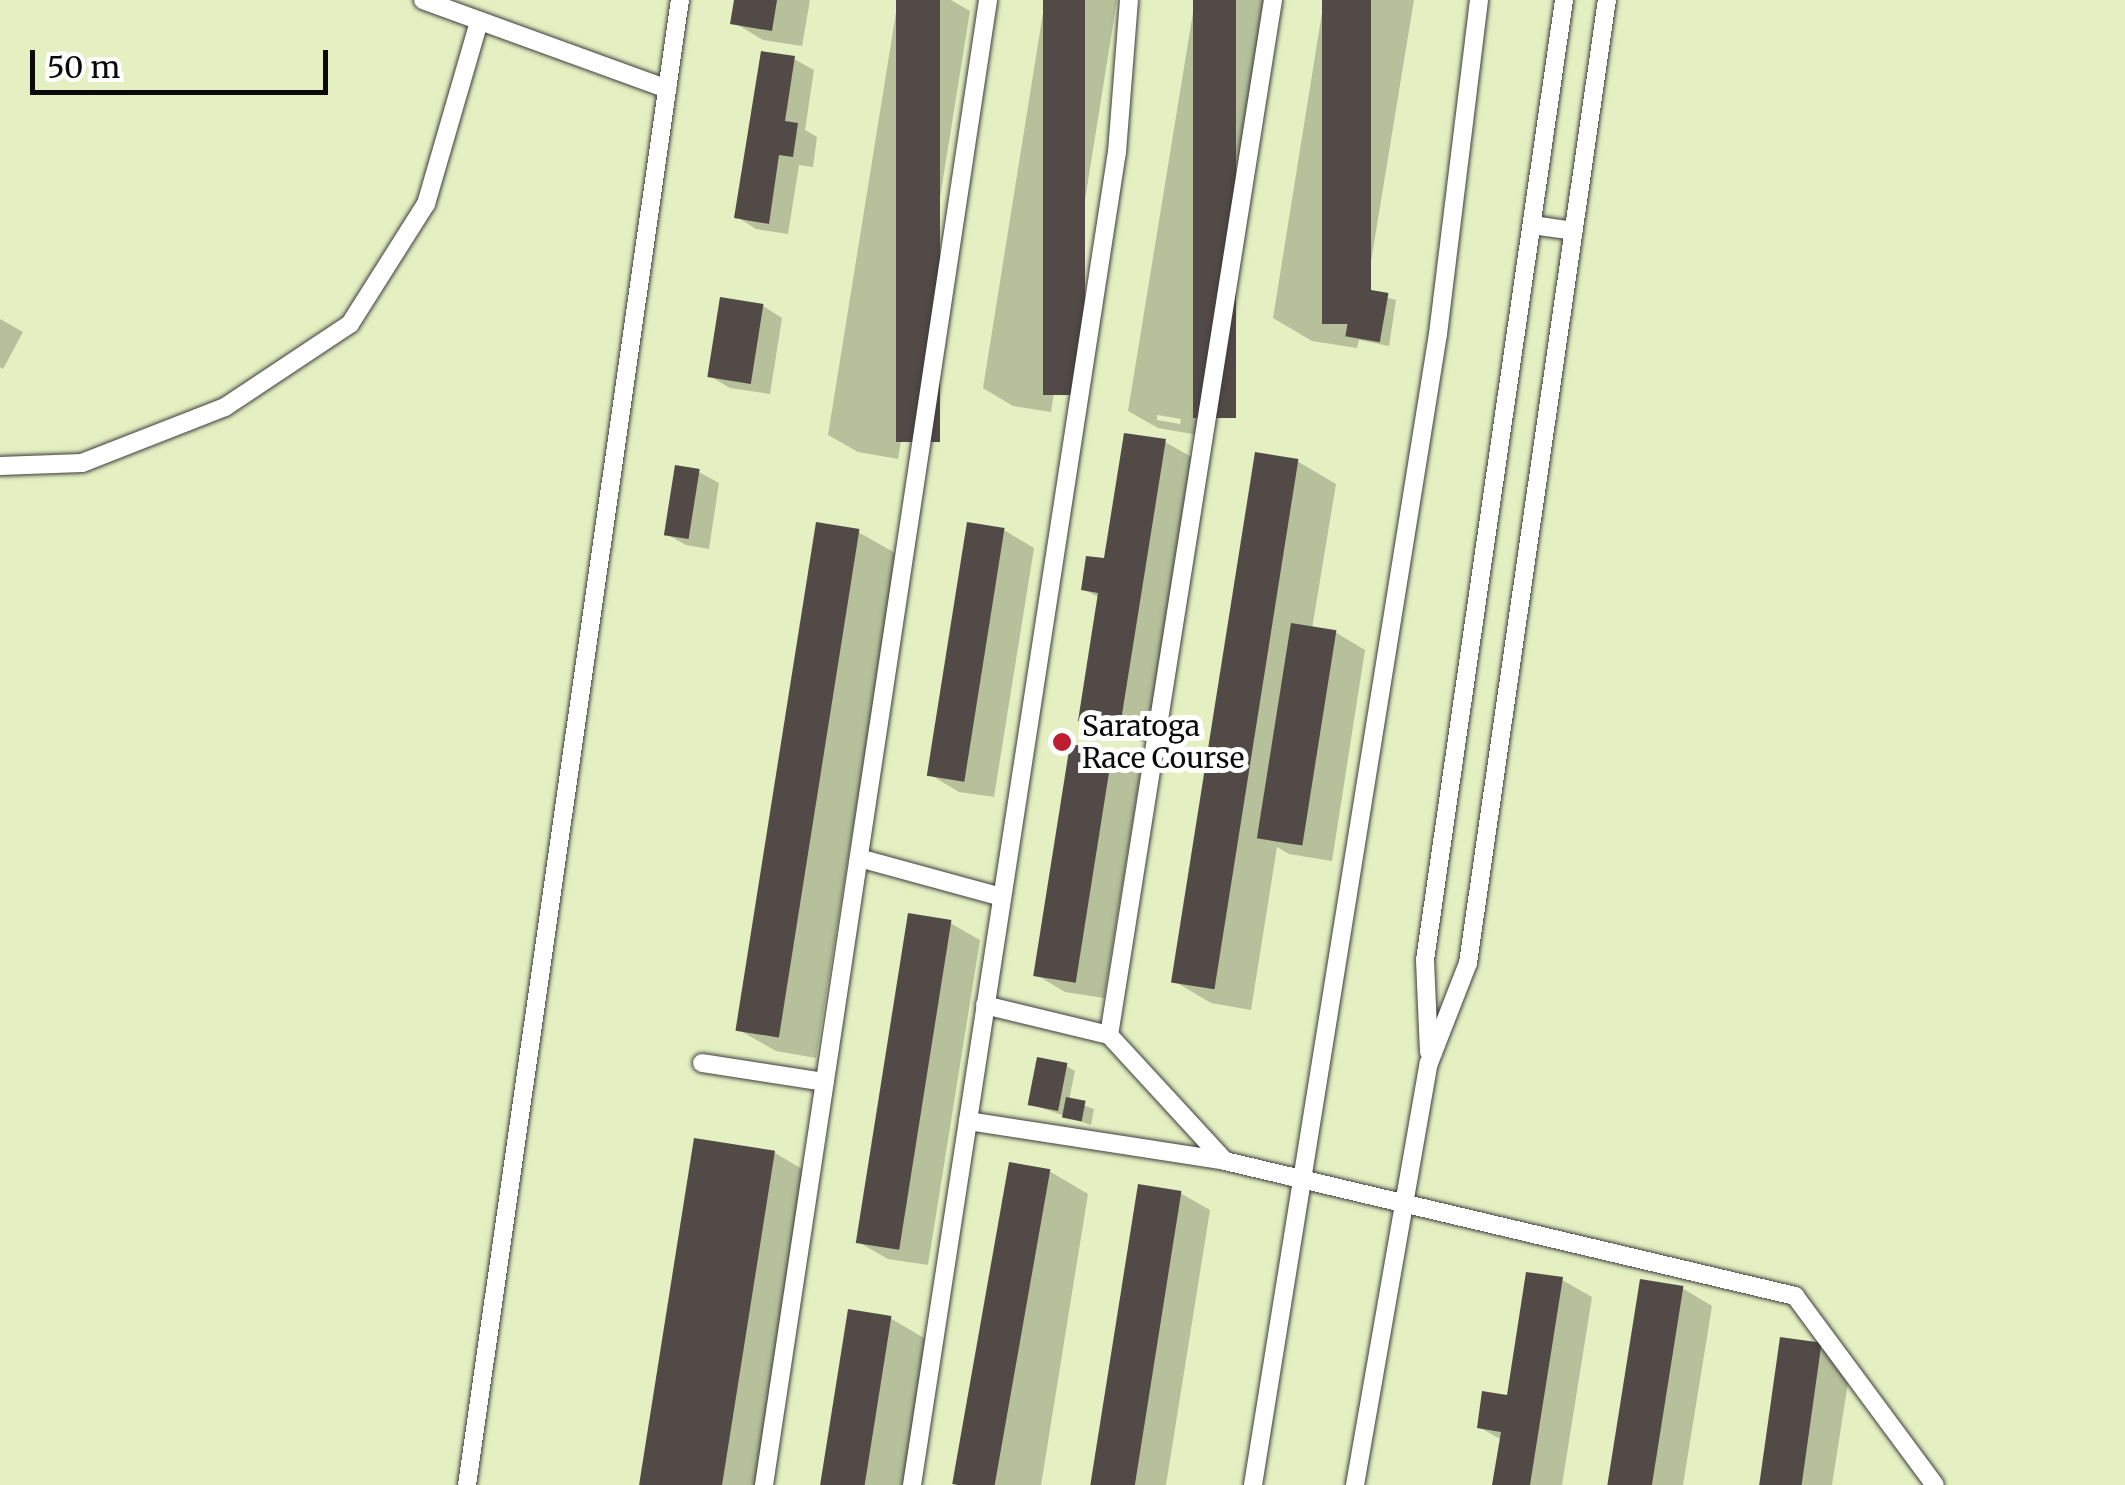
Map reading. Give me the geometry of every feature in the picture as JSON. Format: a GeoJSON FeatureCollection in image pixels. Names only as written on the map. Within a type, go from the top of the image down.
{"type":"FeatureCollection","features":[{"type":"Feature","properties":{"kind":"lane"},"geometry":{"type":"LineString","coordinates":[[422,0],[667,90]]}},
{"type":"Feature","properties":{"kind":"lane"},"geometry":{"type":"LineString","coordinates":[[468,1485],[680,0]]}},
{"type":"Feature","properties":{"kind":"lane"},"geometry":{"type":"LineString","coordinates":[[764,1485],[988,0]]}},
{"type":"Feature","properties":{"kind":"lane"},"geometry":{"type":"LineString","coordinates":[[912,1485],[1117,152],[1128,0]]}},
{"type":"Feature","properties":{"kind":"lane"},"geometry":{"type":"LineString","coordinates":[[1109,1035],[1273,0]]}},
{"type":"Feature","properties":{"kind":"lane"},"geometry":{"type":"LineString","coordinates":[[1253,1485],[1438,334],[1480,0]]}},
{"type":"Feature","properties":{"kind":"lane"},"geometry":{"type":"LineString","coordinates":[[1429,1063],[1425,960],[1564,0]]}},
{"type":"Feature","properties":{"kind":"lane"},"geometry":{"type":"LineString","coordinates":[[1355,1485],[1429,1063],[1468,963],[1607,0]]}},
{"type":"Feature","properties":{"kind":"lane"},"geometry":{"type":"LineString","coordinates":[[0,466],[82,463],[225,408],[350,324],[426,204],[479,22]]}},
{"type":"Feature","properties":{"kind":"lane"},"geometry":{"type":"LineString","coordinates":[[1532,224],[1574,231]]}},
{"type":"Feature","properties":{"kind":"lane"},"geometry":{"type":"LineString","coordinates":[[858,858],[1002,897]]}},
{"type":"Feature","properties":{"kind":"lane"},"geometry":{"type":"LineString","coordinates":[[985,1005],[1109,1035],[1224,1161]]}},
{"type":"Feature","properties":{"kind":"lane"},"geometry":{"type":"LineString","coordinates":[[702,1063],[824,1082]]}},
{"type":"Feature","properties":{"kind":"lane"},"geometry":{"type":"LineString","coordinates":[[968,1122],[1224,1161],[1404,1207],[1795,1296],[1936,1485]]}},
{"type":"Feature","properties":{"kind":"green space","name":"Saratoga Race Course"},"geometry":{"type":"Polygon","coordinates":[[[0,0],[2125,0],[2125,1485],[0,1485],[0,0]]]}},
{"type":"Feature","properties":{"kind":"building"},"geometry":{"type":"Polygon","coordinates":[[[734,0],[777,0],[772,31],[730,24],[734,0]]]}},
{"type":"Feature","properties":{"kind":"building"},"geometry":{"type":"Polygon","coordinates":[[[896,0],[940,0],[940,442],[896,442],[896,0]]]}},
{"type":"Feature","properties":{"kind":"building"},"geometry":{"type":"Polygon","coordinates":[[[1043,0],[1085,0],[1085,395],[1043,395],[1043,0]]]}},
{"type":"Feature","properties":{"kind":"building"},"geometry":{"type":"Polygon","coordinates":[[[1193,0],[1236,0],[1236,418],[1193,418],[1193,0]]]}},
{"type":"Feature","properties":{"kind":"building"},"geometry":{"type":"Polygon","coordinates":[[[1322,0],[1371,0],[1371,324],[1322,324],[1322,0]]]}},
{"type":"Feature","properties":{"kind":"building"},"geometry":{"type":"Polygon","coordinates":[[[761,51],[795,56],[785,121],[798,123],[793,157],[779,155],[769,224],[734,218],[761,51]]]}},
{"type":"Feature","properties":{"kind":"building"},"geometry":{"type":"Polygon","coordinates":[[[1354,287],[1388,293],[1380,342],[1345,336],[1354,287]]]}},
{"type":"Feature","properties":{"kind":"building"},"geometry":{"type":"Polygon","coordinates":[[[720,297],[763,304],[751,384],[707,377],[720,297]]]}},
{"type":"Feature","properties":{"kind":"building"},"geometry":{"type":"Polygon","coordinates":[[[1124,433],[1166,439],[1120,727],[1078,721],[1098,593],[1081,590],[1086,556],[1104,558],[1124,433]]]}},
{"type":"Feature","properties":{"kind":"building"},"geometry":{"type":"Polygon","coordinates":[[[1255,452],[1298,459],[1214,989],[1171,982],[1255,452]]]}},
{"type":"Feature","properties":{"kind":"building"},"geometry":{"type":"Polygon","coordinates":[[[675,465],[700,469],[689,539],[664,535],[675,465]]]}},
{"type":"Feature","properties":{"kind":"building"},"geometry":{"type":"Polygon","coordinates":[[[816,522],[859,529],[779,1038],[735,1031],[816,522]]]}},
{"type":"Feature","properties":{"kind":"building"},"geometry":{"type":"Polygon","coordinates":[[[967,522],[1005,528],[964,782],[927,776],[967,522]]]}},
{"type":"Feature","properties":{"kind":"building"},"geometry":{"type":"Polygon","coordinates":[[[1291,623],[1336,630],[1302,846],[1257,838],[1291,623]]]}},
{"type":"Feature","properties":{"kind":"building"},"geometry":{"type":"Polygon","coordinates":[[[1070,744],[1112,751],[1076,983],[1033,976],[1070,744]]]}},
{"type":"Feature","properties":{"kind":"building"},"geometry":{"type":"Polygon","coordinates":[[[908,913],[951,920],[899,1250],[856,1243],[908,913]]]}},
{"type":"Feature","properties":{"kind":"building"},"geometry":{"type":"Polygon","coordinates":[[[1037,1057],[1067,1063],[1058,1111],[1028,1105],[1037,1057]]]}},
{"type":"Feature","properties":{"kind":"building"},"geometry":{"type":"Polygon","coordinates":[[[1066,1097],[1086,1101],[1082,1121],[1062,1118],[1066,1097]]]}},
{"type":"Feature","properties":{"kind":"building"},"geometry":{"type":"Polygon","coordinates":[[[694,1138],[775,1151],[722,1485],[639,1485],[694,1138]]]}},
{"type":"Feature","properties":{"kind":"building"},"geometry":{"type":"Polygon","coordinates":[[[1009,1162],[1050,1169],[995,1485],[952,1484],[1009,1162]]]}},
{"type":"Feature","properties":{"kind":"building"},"geometry":{"type":"Polygon","coordinates":[[[1138,1184],[1181,1191],[1135,1485],[1090,1485],[1138,1184]]]}},
{"type":"Feature","properties":{"kind":"building"},"geometry":{"type":"Polygon","coordinates":[[[1526,1272],[1563,1277],[1530,1485],[1492,1485],[1501,1432],[1477,1428],[1482,1391],[1507,1395],[1526,1272]]]}},
{"type":"Feature","properties":{"kind":"building"},"geometry":{"type":"Polygon","coordinates":[[[1640,1279],[1683,1286],[1652,1485],[1607,1485],[1640,1279]]]}},
{"type":"Feature","properties":{"kind":"building"},"geometry":{"type":"Polygon","coordinates":[[[848,1309],[891,1316],[865,1485],[820,1485],[848,1309]]]}},
{"type":"Feature","properties":{"kind":"building"},"geometry":{"type":"Polygon","coordinates":[[[1780,1337],[1822,1343],[1802,1485],[1759,1485],[1780,1337]]]}},
{"type":"Feature","properties":{"kind":"place","name":"Saratoga Race Course"},"geometry":{"type":"Point","coordinates":[1062,742]}}]}
